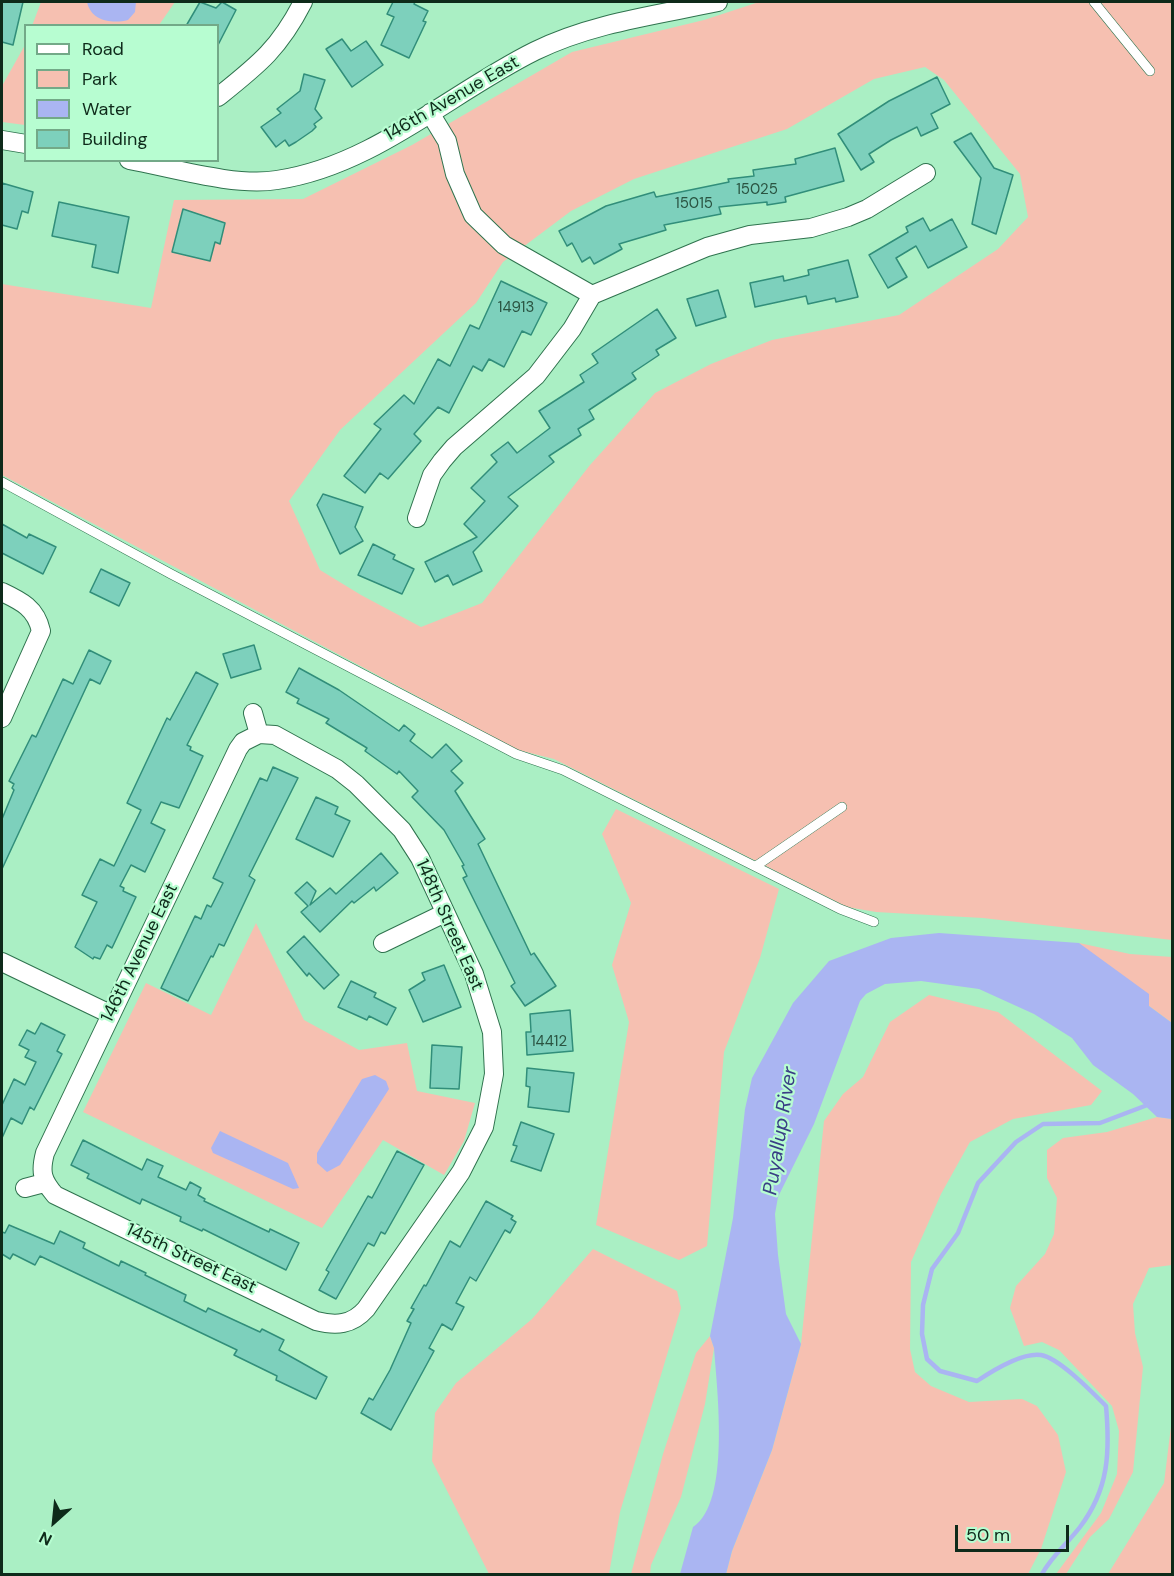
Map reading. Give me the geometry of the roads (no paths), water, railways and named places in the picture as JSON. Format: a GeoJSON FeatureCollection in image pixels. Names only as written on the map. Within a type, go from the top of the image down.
{"type":"FeatureCollection","features":[{"type":"Feature","properties":{"kind":"street"},"geometry":{"type":"LineString","coordinates":[[219,96],[273,51],[303,2]]}},
{"type":"Feature","properties":{"kind":"street","name":"146th Avenue East"},"geometry":{"type":"LineString","coordinates":[[152,162],[187,165],[211,177],[264,181],[320,171],[348,159],[430,113],[508,64],[593,27],[718,2]]}},
{"type":"Feature","properties":{"kind":"street"},"geometry":{"type":"LineString","coordinates":[[430,113],[447,141],[455,174],[473,215],[504,245],[592,295]]}},
{"type":"Feature","properties":{"kind":"street"},"geometry":{"type":"LineString","coordinates":[[2,140],[24,144]]}},
{"type":"Feature","properties":{"kind":"street"},"geometry":{"type":"LineString","coordinates":[[417,518],[432,475],[442,461],[454,447],[536,375],[572,329],[592,295],[707,247],[750,235],[811,228],[848,217],[867,209],[926,172]]}},
{"type":"Feature","properties":{"kind":"street"},"geometry":{"type":"LineString","coordinates":[[2,592],[21,601],[37,618],[41,631],[2,718]]}},
{"type":"Feature","properties":{"kind":"street"},"geometry":{"type":"LineString","coordinates":[[253,713],[259,734]]}},
{"type":"Feature","properties":{"kind":"street","name":"146th Avenue East"},"geometry":{"type":"LineString","coordinates":[[44,1183],[41,1174],[45,1153],[110,1014],[238,749],[243,742],[259,734]]}},
{"type":"Feature","properties":{"kind":"street","name":"148th Street East"},"geometry":{"type":"LineString","coordinates":[[259,734],[275,735],[322,759],[356,784],[402,830],[420,858],[474,974],[492,1032],[495,1054],[492,1093],[484,1127],[450,1187],[366,1309],[345,1332]]}},
{"type":"Feature","properties":{"kind":"street"},"geometry":{"type":"LineString","coordinates":[[383,944],[445,913]]}},
{"type":"Feature","properties":{"kind":"street"},"geometry":{"type":"LineString","coordinates":[[2,962],[110,1014]]}},
{"type":"Feature","properties":{"kind":"street"},"geometry":{"type":"LineString","coordinates":[[25,1188],[44,1183]]}},
{"type":"Feature","properties":{"kind":"street","name":"145th Street East"},"geometry":{"type":"LineString","coordinates":[[44,1183],[54,1195],[316,1321],[345,1332]]}},
{"type":"Feature","properties":{"kind":"lane"},"geometry":{"type":"LineString","coordinates":[[1094,2],[1150,71]]}},
{"type":"Feature","properties":{"kind":"lane"},"geometry":{"type":"LineString","coordinates":[[2,482],[506,749],[563,771],[840,909],[874,922]]}},
{"type":"Feature","properties":{"kind":"lane"},"geometry":{"type":"LineString","coordinates":[[756,866],[842,807]]}},
{"type":"Feature","properties":{"kind":"water"},"geometry":{"type":"Polygon","coordinates":[[[87,2],[136,2],[135,12],[128,20],[115,22],[103,20],[93,13],[87,2]]]}},
{"type":"Feature","properties":{"kind":"water","name":"Puyallup River"},"geometry":{"type":"Polygon","coordinates":[[[939,933],[1079,943],[1149,994],[1149,1006],[1172,1023],[1172,1119],[1157,1117],[1133,1094],[1093,1065],[1072,1038],[1034,1014],[979,989],[921,981],[885,984],[866,994],[860,1001],[814,1124],[778,1197],[775,1214],[786,1314],[801,1344],[772,1450],[732,1551],[726,1574],[680,1574],[693,1527],[705,1514],[713,1495],[717,1471],[719,1416],[714,1348],[710,1336],[733,1218],[745,1109],[752,1078],[793,1003],[829,961],[891,938],[939,933]]]}},
{"type":"Feature","properties":{"kind":"water"},"geometry":{"type":"Polygon","coordinates":[[[375,1075],[386,1081],[389,1089],[340,1165],[327,1172],[317,1163],[317,1153],[362,1079],[375,1075]]]}},
{"type":"Feature","properties":{"kind":"water"},"geometry":{"type":"Polygon","coordinates":[[[220,1131],[288,1163],[299,1188],[293,1189],[213,1153],[211,1148],[220,1131]]]}},
{"type":"Feature","properties":{"kind":"waterway"},"geometry":{"type":"LineString","coordinates":[[1042,1574],[1050,1561],[1080,1527],[1097,1499],[1107,1454],[1106,1406],[1066,1369],[1041,1355],[1016,1359],[977,1381],[940,1371],[927,1359],[922,1334],[923,1305],[932,1269],[958,1233],[978,1183],[1016,1142],[1043,1124],[1100,1123],[1150,1104]]}}]}
